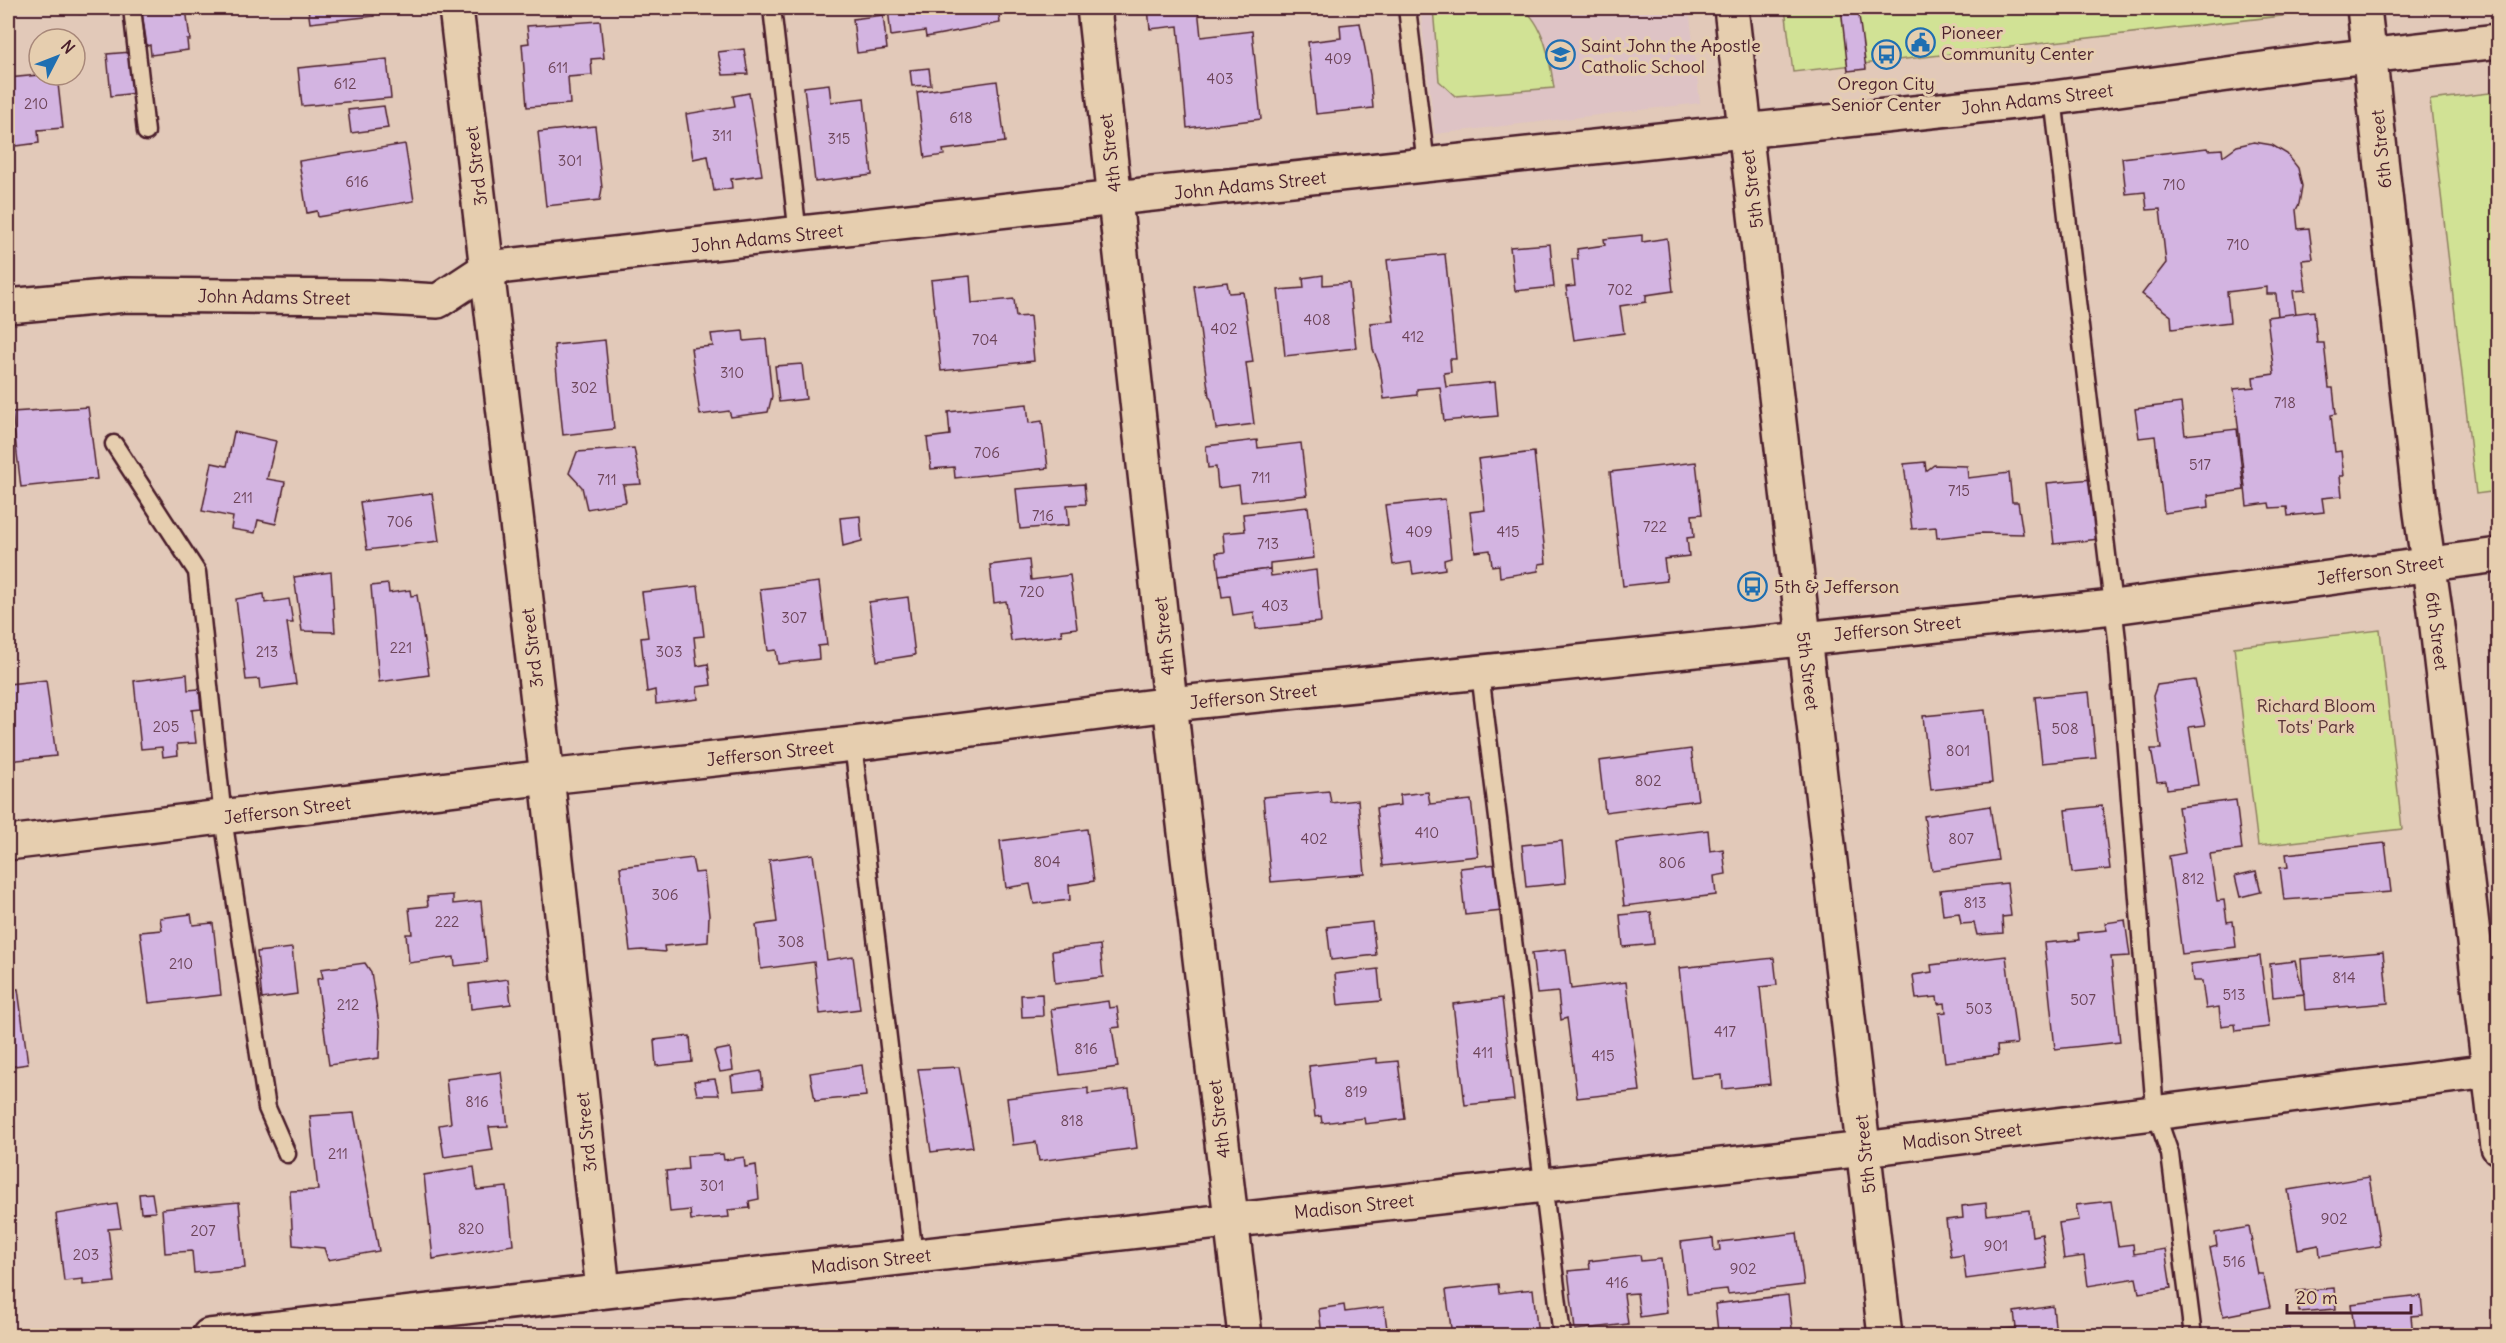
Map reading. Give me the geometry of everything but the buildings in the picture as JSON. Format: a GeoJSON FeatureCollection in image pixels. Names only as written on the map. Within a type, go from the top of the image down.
{"type":"FeatureCollection","features":[{"type":"Feature","properties":{"kind":"street","name":"3rd Street"},"geometry":{"type":"LineString","coordinates":[[456,8],[547,777],[603,1290]]}},
{"type":"Feature","properties":{"kind":"street","name":"4th Street"},"geometry":{"type":"LineString","coordinates":[[1094,8],[1171,704],[1245,1335]]}},
{"type":"Feature","properties":{"kind":"street","name":"5th Street"},"geometry":{"type":"LineString","coordinates":[[1731,8],[1885,1335]]}},
{"type":"Feature","properties":{"kind":"street","name":"6th Street"},"geometry":{"type":"LineString","coordinates":[[2364,8],[2421,513],[2494,1070],[2499,1148]]}},
{"type":"Feature","properties":{"kind":"street","name":"John Adams Street"},"geometry":{"type":"LineString","coordinates":[[8,306],[126,295],[368,297],[438,301],[488,268],[1115,198],[2053,98],[2315,62],[2499,41]]}},
{"type":"Feature","properties":{"kind":"street","name":"Jefferson Street"},"geometry":{"type":"LineString","coordinates":[[8,843],[547,777],[853,744],[1171,704],[1804,637],[2113,607],[2499,555]]}},
{"type":"Feature","properties":{"kind":"street","name":"Madison Street"},"geometry":{"type":"LineString","coordinates":[[209,1335],[1864,1149],[2494,1070]]}},
{"type":"Feature","properties":{"kind":"lane"},"geometry":{"type":"LineString","coordinates":[[132,8],[146,132]]}},
{"type":"Feature","properties":{"kind":"lane"},"geometry":{"type":"LineString","coordinates":[[772,8],[798,235]]}},
{"type":"Feature","properties":{"kind":"lane"},"geometry":{"type":"LineString","coordinates":[[1407,8],[1426,165]]}},
{"type":"Feature","properties":{"kind":"lane"},"geometry":{"type":"LineString","coordinates":[[2053,98],[2118,648],[2155,1111],[2170,1154],[2193,1335]]}},
{"type":"Feature","properties":{"kind":"lane"},"geometry":{"type":"LineString","coordinates":[[114,444],[197,572],[223,818],[267,1108],[287,1154]]}},
{"type":"Feature","properties":{"kind":"lane"},"geometry":{"type":"LineString","coordinates":[[1480,673],[1562,1335]]}},
{"type":"Feature","properties":{"kind":"lane"},"geometry":{"type":"LineString","coordinates":[[853,744],[914,1256]]}},
{"type":"Feature","properties":{"kind":"shaded area","name":"Saint John the Apostle Catholic School"},"geometry":{"type":"Polygon","coordinates":[[[1420,8],[1689,8],[1700,103],[1435,134],[1420,8]]]}},
{"type":"Feature","properties":{"kind":"green space"},"geometry":{"type":"Polygon","coordinates":[[[1433,8],[1522,8],[1530,15],[1541,33],[1554,88],[1455,96],[1439,81],[1433,8]]]}},
{"type":"Feature","properties":{"kind":"green space","name":"Pioneer Community Center"},"geometry":{"type":"Polygon","coordinates":[[[1785,8],[2306,8],[2307,13],[1793,72],[1785,8]]]}},
{"type":"Feature","properties":{"kind":"green space"},"geometry":{"type":"Polygon","coordinates":[[[2498,92],[2498,491],[2476,494],[2430,100],[2498,92]]]}},
{"type":"Feature","properties":{"kind":"green space","name":"Richard Bloom Tots' Park"},"geometry":{"type":"Polygon","coordinates":[[[2380,630],[2402,829],[2258,846],[2234,647],[2380,630]]]}},
{"type":"Feature","properties":{"kind":"place","name":"Pioneer Community Center"},"geometry":{"type":"Point","coordinates":[1920,42]}},
{"type":"Feature","properties":{"kind":"place","name":"Oregon City Senior Center"},"geometry":{"type":"Point","coordinates":[1886,54]}},
{"type":"Feature","properties":{"kind":"place","name":"Saint John the Apostle Catholic School"},"geometry":{"type":"Point","coordinates":[1560,55]}},
{"type":"Feature","properties":{"kind":"place","name":"5th & Jefferson"},"geometry":{"type":"Point","coordinates":[1753,586]}}]}
